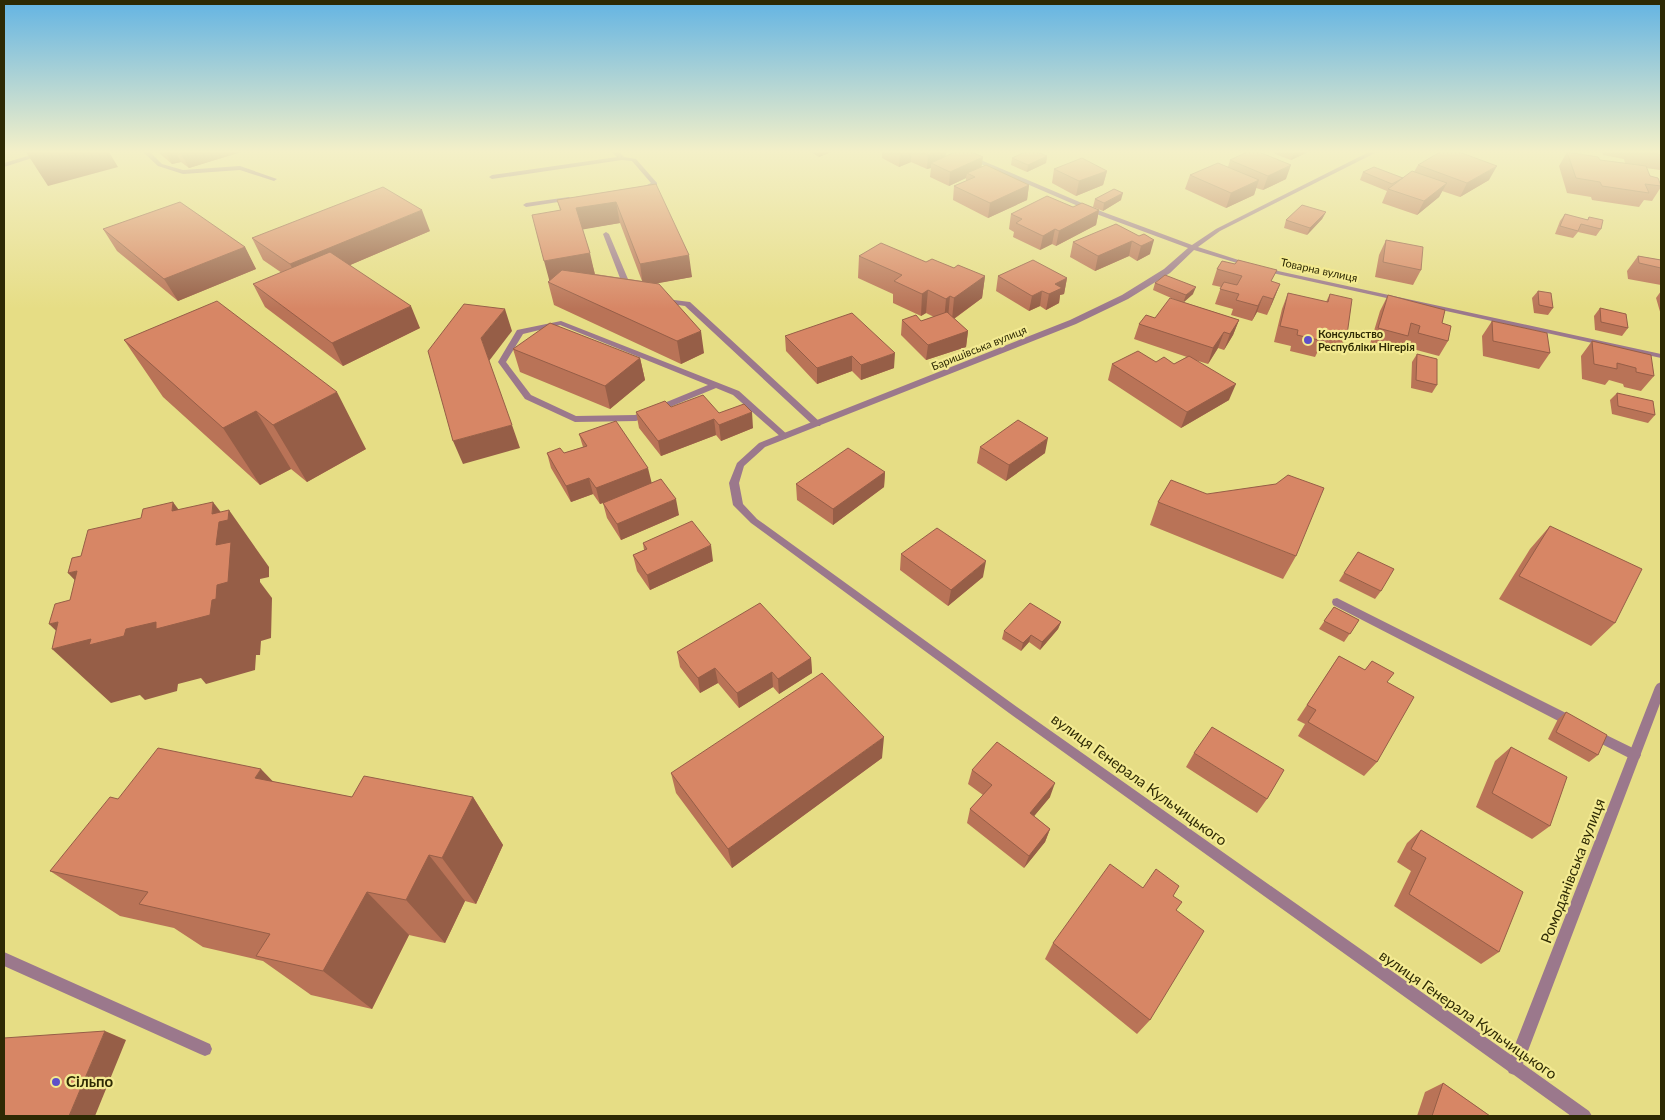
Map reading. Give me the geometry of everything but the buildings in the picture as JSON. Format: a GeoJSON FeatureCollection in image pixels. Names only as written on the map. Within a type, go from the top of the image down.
{"type":"FeatureCollection","features":[{"type":"Feature","properties":{"kind":"street"},"geometry":{"type":"LineString","coordinates":[[526,205],[531,204]]}},
{"type":"Feature","properties":{"kind":"street","name":"Товарна вулиця"},"geometry":{"type":"LineString","coordinates":[[1074,204],[1191,249],[1278,273],[1503,320],[1661,356]]}},
{"type":"Feature","properties":{"kind":"street","name":"Баришівська вулиця"},"geometry":{"type":"LineString","coordinates":[[762,445],[1073,322],[1125,297],[1167,271],[1191,249],[1218,230],[1269,204]]}},
{"type":"Feature","properties":{"kind":"street"},"geometry":{"type":"LineString","coordinates":[[606,234],[630,294]]}},
{"type":"Feature","properties":{"kind":"street"},"geometry":{"type":"LineString","coordinates":[[621,293],[640,296]]}},
{"type":"Feature","properties":{"kind":"street"},"geometry":{"type":"LineString","coordinates":[[649,298],[687,304],[817,424]]}},
{"type":"Feature","properties":{"kind":"street"},"geometry":{"type":"LineString","coordinates":[[715,384],[636,418],[575,419],[528,397],[502,362],[520,332],[561,323],[715,384],[736,393],[785,436]]}},
{"type":"Feature","properties":{"kind":"street","name":"вулиця Генерала Кульчицького"},"geometry":{"type":"LineString","coordinates":[[762,445],[740,466],[734,483],[738,504],[754,521],[1013,710],[1584,1116]]}},
{"type":"Feature","properties":{"kind":"street"},"geometry":{"type":"LineString","coordinates":[[1337,602],[1635,755]]}},
{"type":"Feature","properties":{"kind":"street","name":"Ромоданівська вулиця"},"geometry":{"type":"LineString","coordinates":[[1514,1068],[1661,687]]}},
{"type":"Feature","properties":{"kind":"street"},"geometry":{"type":"LineString","coordinates":[[4,959],[205,1049]]}},
{"type":"Feature","properties":{"kind":"place","name":"Консульство Республіки Нігерія"},"geometry":{"type":"Point","coordinates":[1308,340]}},
{"type":"Feature","properties":{"kind":"place","name":"Сільпо"},"geometry":{"type":"Point","coordinates":[56,1082]}}]}
